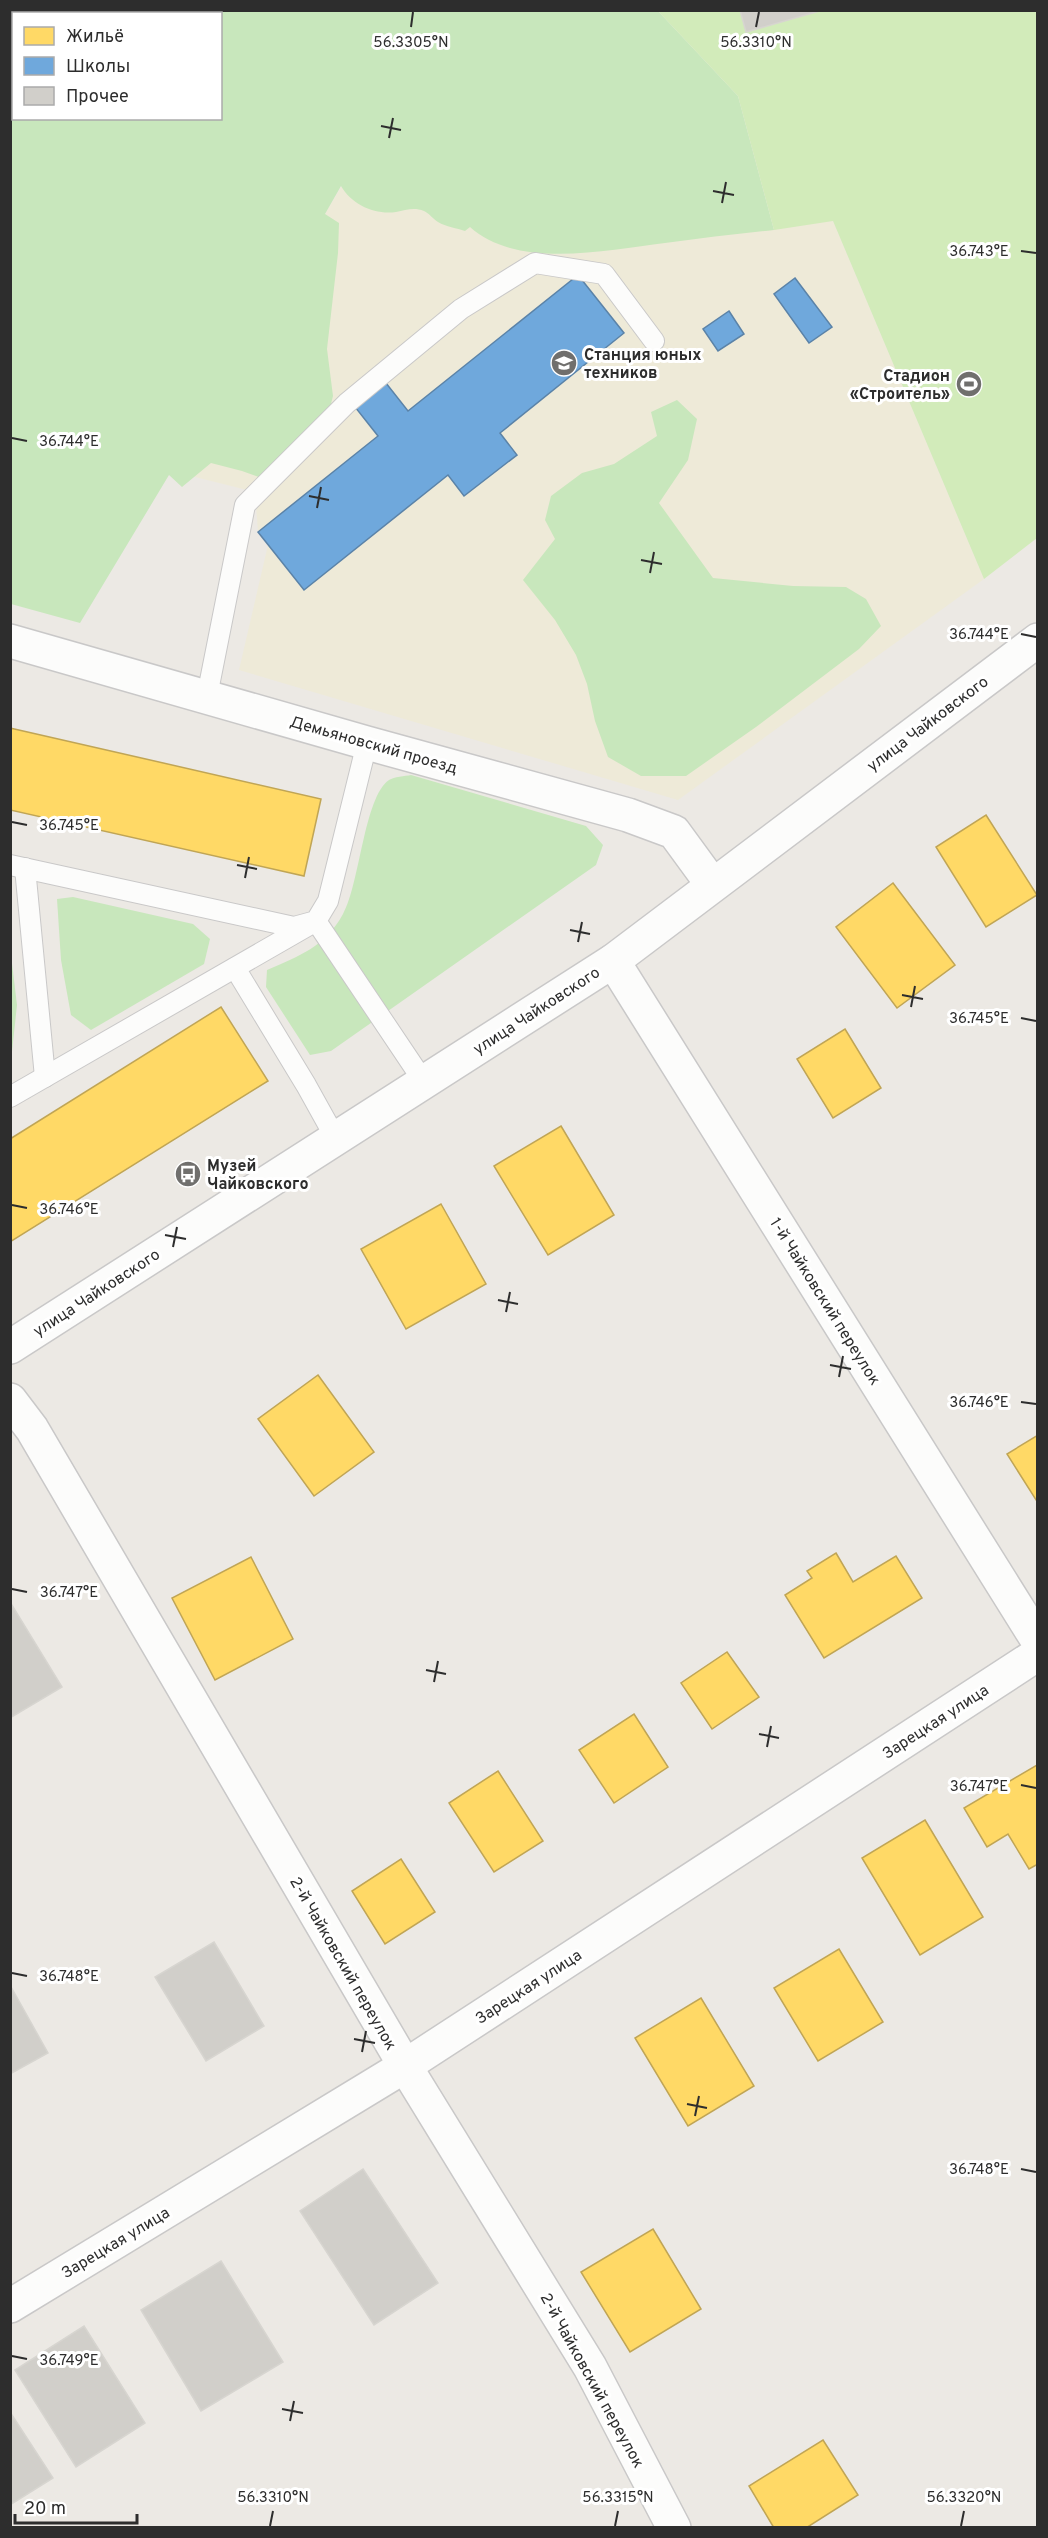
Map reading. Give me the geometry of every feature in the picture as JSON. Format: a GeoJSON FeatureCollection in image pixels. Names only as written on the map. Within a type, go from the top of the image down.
{"type":"FeatureCollection","features":[{"type":"Feature","properties":{"kind":"street","name":"улица Чайковского"},"geometry":{"type":"LineString","coordinates":[[10,1347],[613,961],[1038,640]]}},
{"type":"Feature","properties":{"kind":"street","name":"Демьяновский проезд"},"geometry":{"type":"LineString","coordinates":[[10,641],[627,815],[674,832],[712,884]]}},
{"type":"Feature","properties":{"kind":"street","name":"1-й Чайковский переулок"},"geometry":{"type":"LineString","coordinates":[[613,961],[1038,1641]]}},
{"type":"Feature","properties":{"kind":"street","name":"2-й Чайковский переулок"},"geometry":{"type":"LineString","coordinates":[[10,1400],[38,1440],[405,2066],[590,2367],[674,2528]]}},
{"type":"Feature","properties":{"kind":"street","name":"Зарецкая улица"},"geometry":{"type":"LineString","coordinates":[[10,2306],[405,2066],[1038,1654]]}},
{"type":"Feature","properties":{"kind":"lane"},"geometry":{"type":"LineString","coordinates":[[207,696],[245,505],[346,403],[461,309],[535,263],[604,273],[654,341]]}},
{"type":"Feature","properties":{"kind":"lane"},"geometry":{"type":"LineString","coordinates":[[10,1096],[316,921],[328,901],[367,743]]}},
{"type":"Feature","properties":{"kind":"lane"},"geometry":{"type":"LineString","coordinates":[[45,1077],[18,866],[294,927],[316,921]]}},
{"type":"Feature","properties":{"kind":"lane"},"geometry":{"type":"LineString","coordinates":[[316,921],[424,1082]]}},
{"type":"Feature","properties":{"kind":"lane"},"geometry":{"type":"LineString","coordinates":[[235,968],[336,1139]]}},
{"type":"Feature","properties":{"kind":"shaded area","name":"Станция юных техников"},"geometry":{"type":"Polygon","coordinates":[[[380,122],[557,254],[833,221],[984,579],[678,800],[239,670],[268,545],[258,532],[255,492],[171,471],[380,122]]]}},
{"type":"Feature","properties":{"kind":"green space"},"geometry":{"type":"Polygon","coordinates":[[[10,11],[658,11],[738,96],[774,230],[617,250],[564,254],[538,253],[513,249],[490,240],[470,227],[465,231],[444,225],[420,210],[410,209],[388,213],[372,210],[351,198],[341,186],[325,214],[339,223],[338,253],[327,349],[333,396],[324,431],[275,483],[211,463],[182,487],[169,475],[80,623],[11,604],[10,11]]]}},
{"type":"Feature","properties":{"kind":"green space","name":"Стадион «Строитель»"},"geometry":{"type":"Polygon","coordinates":[[[658,11],[1037,11],[1037,538],[984,579],[833,221],[774,230],[738,96],[658,11]]]}},
{"type":"Feature","properties":{"kind":"green space"},"geometry":{"type":"Polygon","coordinates":[[[677,400],[697,419],[688,460],[659,503],[713,578],[793,586],[846,587],[866,599],[881,626],[859,649],[756,727],[686,776],[641,776],[608,757],[595,721],[587,684],[576,655],[555,620],[523,580],[555,539],[545,520],[551,496],[582,473],[614,464],[657,436],[651,412],[677,400]]]}},
{"type":"Feature","properties":{"kind":"green space"},"geometry":{"type":"Polygon","coordinates":[[[411,775],[586,826],[603,845],[596,865],[331,1051],[310,1055],[266,987],[267,970],[310,949],[328,935],[336,925],[349,900],[368,822],[381,789],[391,779],[411,775]]]}},
{"type":"Feature","properties":{"kind":"green space"},"geometry":{"type":"Polygon","coordinates":[[[73,897],[193,924],[210,939],[204,964],[91,1030],[71,1015],[61,960],[57,899],[73,897]]]}},
{"type":"Feature","properties":{"kind":"green space"},"geometry":{"type":"Polygon","coordinates":[[[11,955],[17,1005],[10,1061],[11,955]]]}},
{"type":"Feature","properties":{"kind":"building: Жильё"},"geometry":{"type":"Polygon","coordinates":[[[10,728],[321,799],[304,876],[10,810],[10,728]]]}},
{"type":"Feature","properties":{"kind":"building: Жильё"},"geometry":{"type":"Polygon","coordinates":[[[986,815],[1037,895],[986,927],[936,847],[986,815]]]}},
{"type":"Feature","properties":{"kind":"building: Жильё"},"geometry":{"type":"Polygon","coordinates":[[[893,883],[955,965],[897,1008],[836,927],[893,883]]]}},
{"type":"Feature","properties":{"kind":"building: Жильё"},"geometry":{"type":"Polygon","coordinates":[[[221,1007],[268,1081],[10,1242],[10,1139],[221,1007]]]}},
{"type":"Feature","properties":{"kind":"building: Жильё"},"geometry":{"type":"Polygon","coordinates":[[[845,1029],[881,1088],[833,1118],[797,1059],[845,1029]]]}},
{"type":"Feature","properties":{"kind":"building: Жильё"},"geometry":{"type":"Polygon","coordinates":[[[561,1126],[614,1215],[548,1255],[494,1166],[561,1126]]]}},
{"type":"Feature","properties":{"kind":"building: Жильё"},"geometry":{"type":"Polygon","coordinates":[[[441,1204],[486,1284],[406,1329],[361,1249],[441,1204]]]}},
{"type":"Feature","properties":{"kind":"building: Жильё"},"geometry":{"type":"Polygon","coordinates":[[[318,1375],[374,1452],[314,1496],[258,1419],[318,1375]]]}},
{"type":"Feature","properties":{"kind":"building: Жильё"},"geometry":{"type":"Polygon","coordinates":[[[1038,1435],[1038,1503],[1007,1454],[1038,1435]]]}},
{"type":"Feature","properties":{"kind":"building: Жильё"},"geometry":{"type":"Polygon","coordinates":[[[836,1553],[853,1582],[896,1556],[922,1598],[824,1658],[785,1595],[812,1578],[807,1571],[836,1553]]]}},
{"type":"Feature","properties":{"kind":"building: Жильё"},"geometry":{"type":"Polygon","coordinates":[[[251,1557],[293,1639],[215,1680],[172,1598],[251,1557]]]}},
{"type":"Feature","properties":{"kind":"building: Жильё"},"geometry":{"type":"Polygon","coordinates":[[[727,1652],[759,1697],[712,1729],[681,1683],[727,1652]]]}},
{"type":"Feature","properties":{"kind":"building: Жильё"},"geometry":{"type":"Polygon","coordinates":[[[634,1714],[668,1767],[614,1803],[579,1750],[634,1714]]]}},
{"type":"Feature","properties":{"kind":"building: Жильё"},"geometry":{"type":"Polygon","coordinates":[[[1037,1765],[1038,1864],[1029,1869],[1008,1834],[987,1847],[964,1808],[1037,1765]]]}},
{"type":"Feature","properties":{"kind":"building: Жильё"},"geometry":{"type":"Polygon","coordinates":[[[498,1771],[543,1841],[494,1872],[449,1803],[498,1771]]]}},
{"type":"Feature","properties":{"kind":"building: Жильё"},"geometry":{"type":"Polygon","coordinates":[[[925,1820],[983,1917],[920,1955],[862,1858],[925,1820]]]}},
{"type":"Feature","properties":{"kind":"building: Жильё"},"geometry":{"type":"Polygon","coordinates":[[[401,1859],[435,1912],[385,1944],[352,1891],[401,1859]]]}},
{"type":"Feature","properties":{"kind":"building: Жильё"},"geometry":{"type":"Polygon","coordinates":[[[839,1949],[883,2022],[818,2061],[774,1988],[839,1949]]]}},
{"type":"Feature","properties":{"kind":"building: Жильё"},"geometry":{"type":"Polygon","coordinates":[[[701,1998],[754,2086],[688,2126],[635,2038],[701,1998]]]}},
{"type":"Feature","properties":{"kind":"building: Жильё"},"geometry":{"type":"Polygon","coordinates":[[[653,2229],[701,2309],[630,2352],[581,2272],[653,2229]]]}},
{"type":"Feature","properties":{"kind":"building: Жильё"},"geometry":{"type":"Polygon","coordinates":[[[823,2440],[858,2495],[806,2528],[774,2528],[749,2486],[823,2440]]]}},
{"type":"Feature","properties":{"kind":"building: Школы"},"geometry":{"type":"Polygon","coordinates":[[[578,275],[624,333],[500,433],[517,455],[464,496],[448,475],[304,590],[258,532],[378,436],[355,407],[386,383],[408,411],[578,275]]]}},
{"type":"Feature","properties":{"kind":"building: Школы"},"geometry":{"type":"Polygon","coordinates":[[[795,278],[832,327],[809,343],[774,294],[795,278]]]}},
{"type":"Feature","properties":{"kind":"building: Школы"},"geometry":{"type":"Polygon","coordinates":[[[729,311],[744,334],[718,351],[703,329],[729,311]]]}},
{"type":"Feature","properties":{"kind":"building: Прочее"},"geometry":{"type":"Polygon","coordinates":[[[740,10],[823,10],[746,32],[740,10]]]}},
{"type":"Feature","properties":{"kind":"building: Прочее"},"geometry":{"type":"Polygon","coordinates":[[[10,1602],[62,1687],[10,1718],[10,1602]]]}},
{"type":"Feature","properties":{"kind":"building: Прочее"},"geometry":{"type":"Polygon","coordinates":[[[214,1942],[264,2026],[206,2061],[155,1977],[214,1942]]]}},
{"type":"Feature","properties":{"kind":"building: Прочее"},"geometry":{"type":"Polygon","coordinates":[[[10,1985],[48,2053],[10,2074],[10,1985]]]}},
{"type":"Feature","properties":{"kind":"building: Прочее"},"geometry":{"type":"Polygon","coordinates":[[[363,2169],[438,2283],[374,2325],[300,2211],[363,2169]]]}},
{"type":"Feature","properties":{"kind":"building: Прочее"},"geometry":{"type":"Polygon","coordinates":[[[221,2261],[283,2362],[201,2411],[141,2310],[221,2261]]]}},
{"type":"Feature","properties":{"kind":"building: Прочее"},"geometry":{"type":"Polygon","coordinates":[[[84,2326],[145,2423],[76,2467],[15,2370],[84,2326]]]}},
{"type":"Feature","properties":{"kind":"building: Прочее"},"geometry":{"type":"Polygon","coordinates":[[[10,2412],[53,2478],[10,2505],[10,2412]]]}},
{"type":"Feature","properties":{"kind":"place","name":"Станция юных техников"},"geometry":{"type":"Point","coordinates":[564,363]}},
{"type":"Feature","properties":{"kind":"place","name":"Стадион «Строитель»"},"geometry":{"type":"Point","coordinates":[969,384]}},
{"type":"Feature","properties":{"kind":"place","name":"Музей Чайковского"},"geometry":{"type":"Point","coordinates":[188,1174]}}]}
